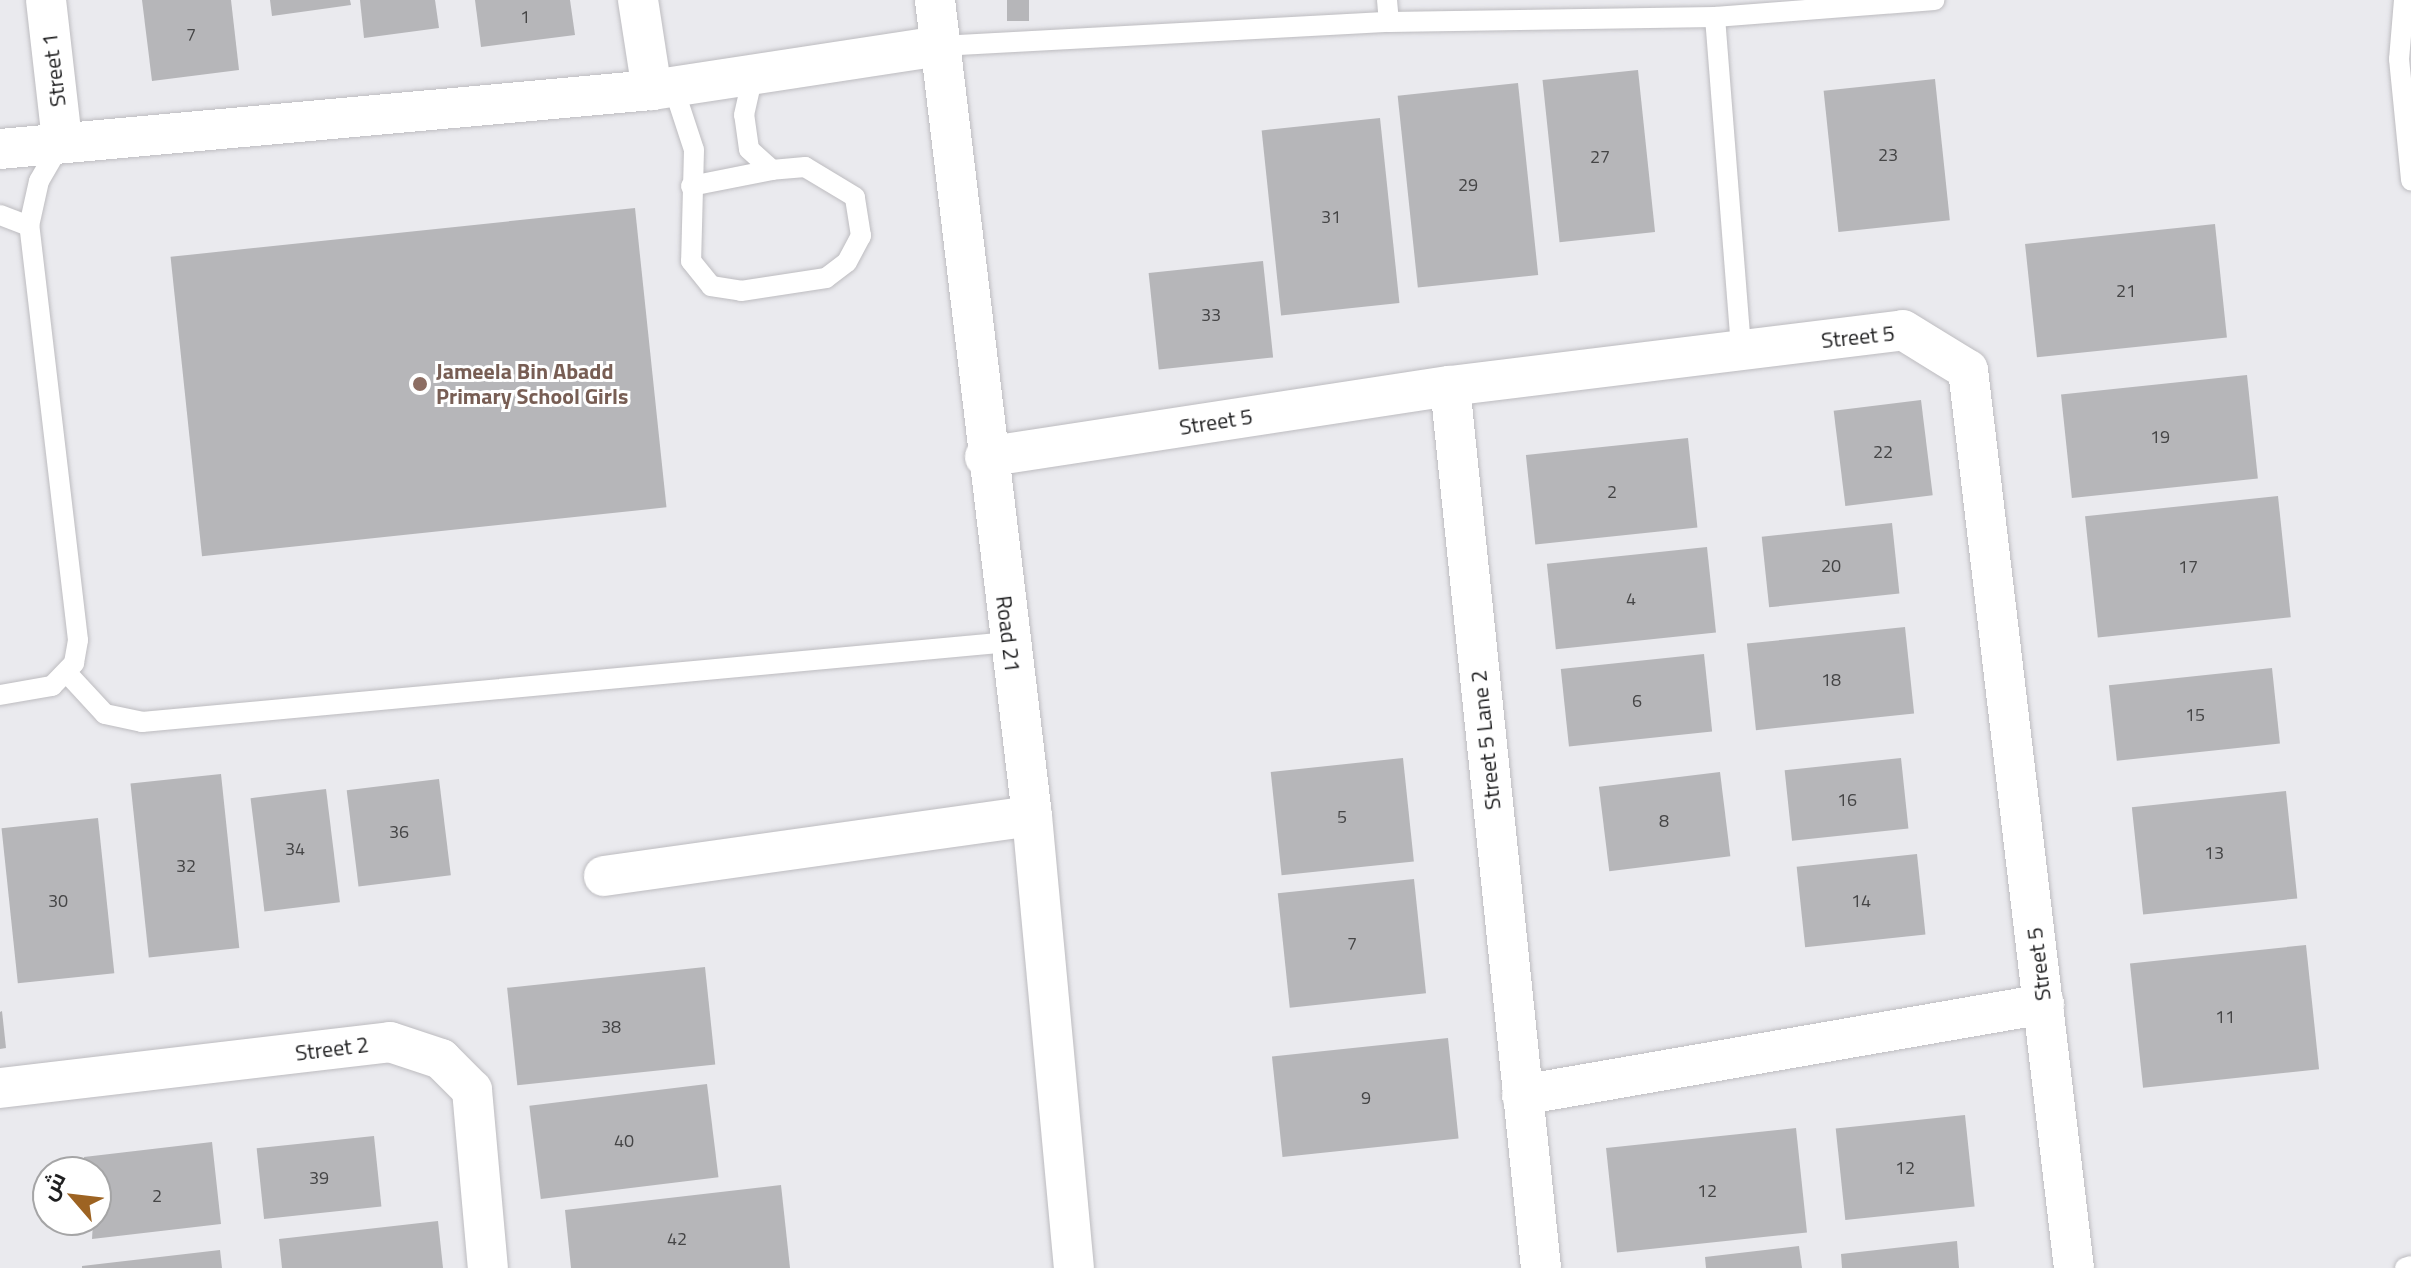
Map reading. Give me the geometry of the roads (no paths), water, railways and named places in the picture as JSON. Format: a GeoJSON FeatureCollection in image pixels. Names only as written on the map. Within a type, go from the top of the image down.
{"type":"FeatureCollection","features":[{"type":"Feature","properties":{"kind":"street","name":"Street 1"},"geometry":{"type":"LineString","coordinates":[[46,0],[62,140]]}},
{"type":"Feature","properties":{"kind":"street"},"geometry":{"type":"LineString","coordinates":[[638,0],[663,88]]}},
{"type":"Feature","properties":{"kind":"street","name":"Road 21"},"geometry":{"type":"LineString","coordinates":[[935,0],[985,457],[1032,816],[1074,1268]]}},
{"type":"Feature","properties":{"kind":"street"},"geometry":{"type":"LineString","coordinates":[[0,149],[62,140],[663,88],[940,46]]}},
{"type":"Feature","properties":{"kind":"street","name":"Street 5"},"geometry":{"type":"LineString","coordinates":[[985,457],[1450,386],[1903,330],[1968,370],[2074,1268]]}},
{"type":"Feature","properties":{"kind":"street","name":"Street 5 Lane 2"},"geometry":{"type":"LineString","coordinates":[[1450,386],[1541,1268]]}},
{"type":"Feature","properties":{"kind":"street"},"geometry":{"type":"LineString","coordinates":[[604,876],[1032,816]]}},
{"type":"Feature","properties":{"kind":"street"},"geometry":{"type":"LineString","coordinates":[[1522,1095],[2044,1004]]}},
{"type":"Feature","properties":{"kind":"street","name":"Street 2"},"geometry":{"type":"LineString","coordinates":[[0,1088],[390,1042],[441,1059],[472,1090],[488,1268]]}},
{"type":"Feature","properties":{"kind":"lane"},"geometry":{"type":"LineString","coordinates":[[1387,0],[1389,22]]}},
{"type":"Feature","properties":{"kind":"lane"},"geometry":{"type":"LineString","coordinates":[[940,46],[1389,22],[1715,17],[1934,0]]}},
{"type":"Feature","properties":{"kind":"lane"},"geometry":{"type":"LineString","coordinates":[[2404,0],[2399,59],[2411,180]]}},
{"type":"Feature","properties":{"kind":"lane"},"geometry":{"type":"LineString","coordinates":[[1715,17],[1741,351]]}},
{"type":"Feature","properties":{"kind":"lane"},"geometry":{"type":"LineString","coordinates":[[753,75],[744,115],[749,149],[772,170]]}},
{"type":"Feature","properties":{"kind":"lane"},"geometry":{"type":"LineString","coordinates":[[663,88],[694,150],[691,186],[691,261],[711,286],[741,291],[826,278],[847,262],[861,236],[855,197],[805,167],[772,170],[691,186]]}},
{"type":"Feature","properties":{"kind":"lane"},"geometry":{"type":"LineString","coordinates":[[0,695],[52,686],[67,673],[78,640],[29,226],[39,181],[62,140]]}},
{"type":"Feature","properties":{"kind":"lane"},"geometry":{"type":"LineString","coordinates":[[0,215],[29,226]]}},
{"type":"Feature","properties":{"kind":"lane"},"geometry":{"type":"LineString","coordinates":[[67,673],[105,714],[142,722],[1009,642]]}},
{"type":"Feature","properties":{"kind":"lane"},"geometry":{"type":"LineString","coordinates":[[2405,1268],[2411,1266]]}},
{"type":"Feature","properties":{"kind":"place","name":"Jameela Bin Abadd Primary School Girls"},"geometry":{"type":"Point","coordinates":[420,384]}}]}
